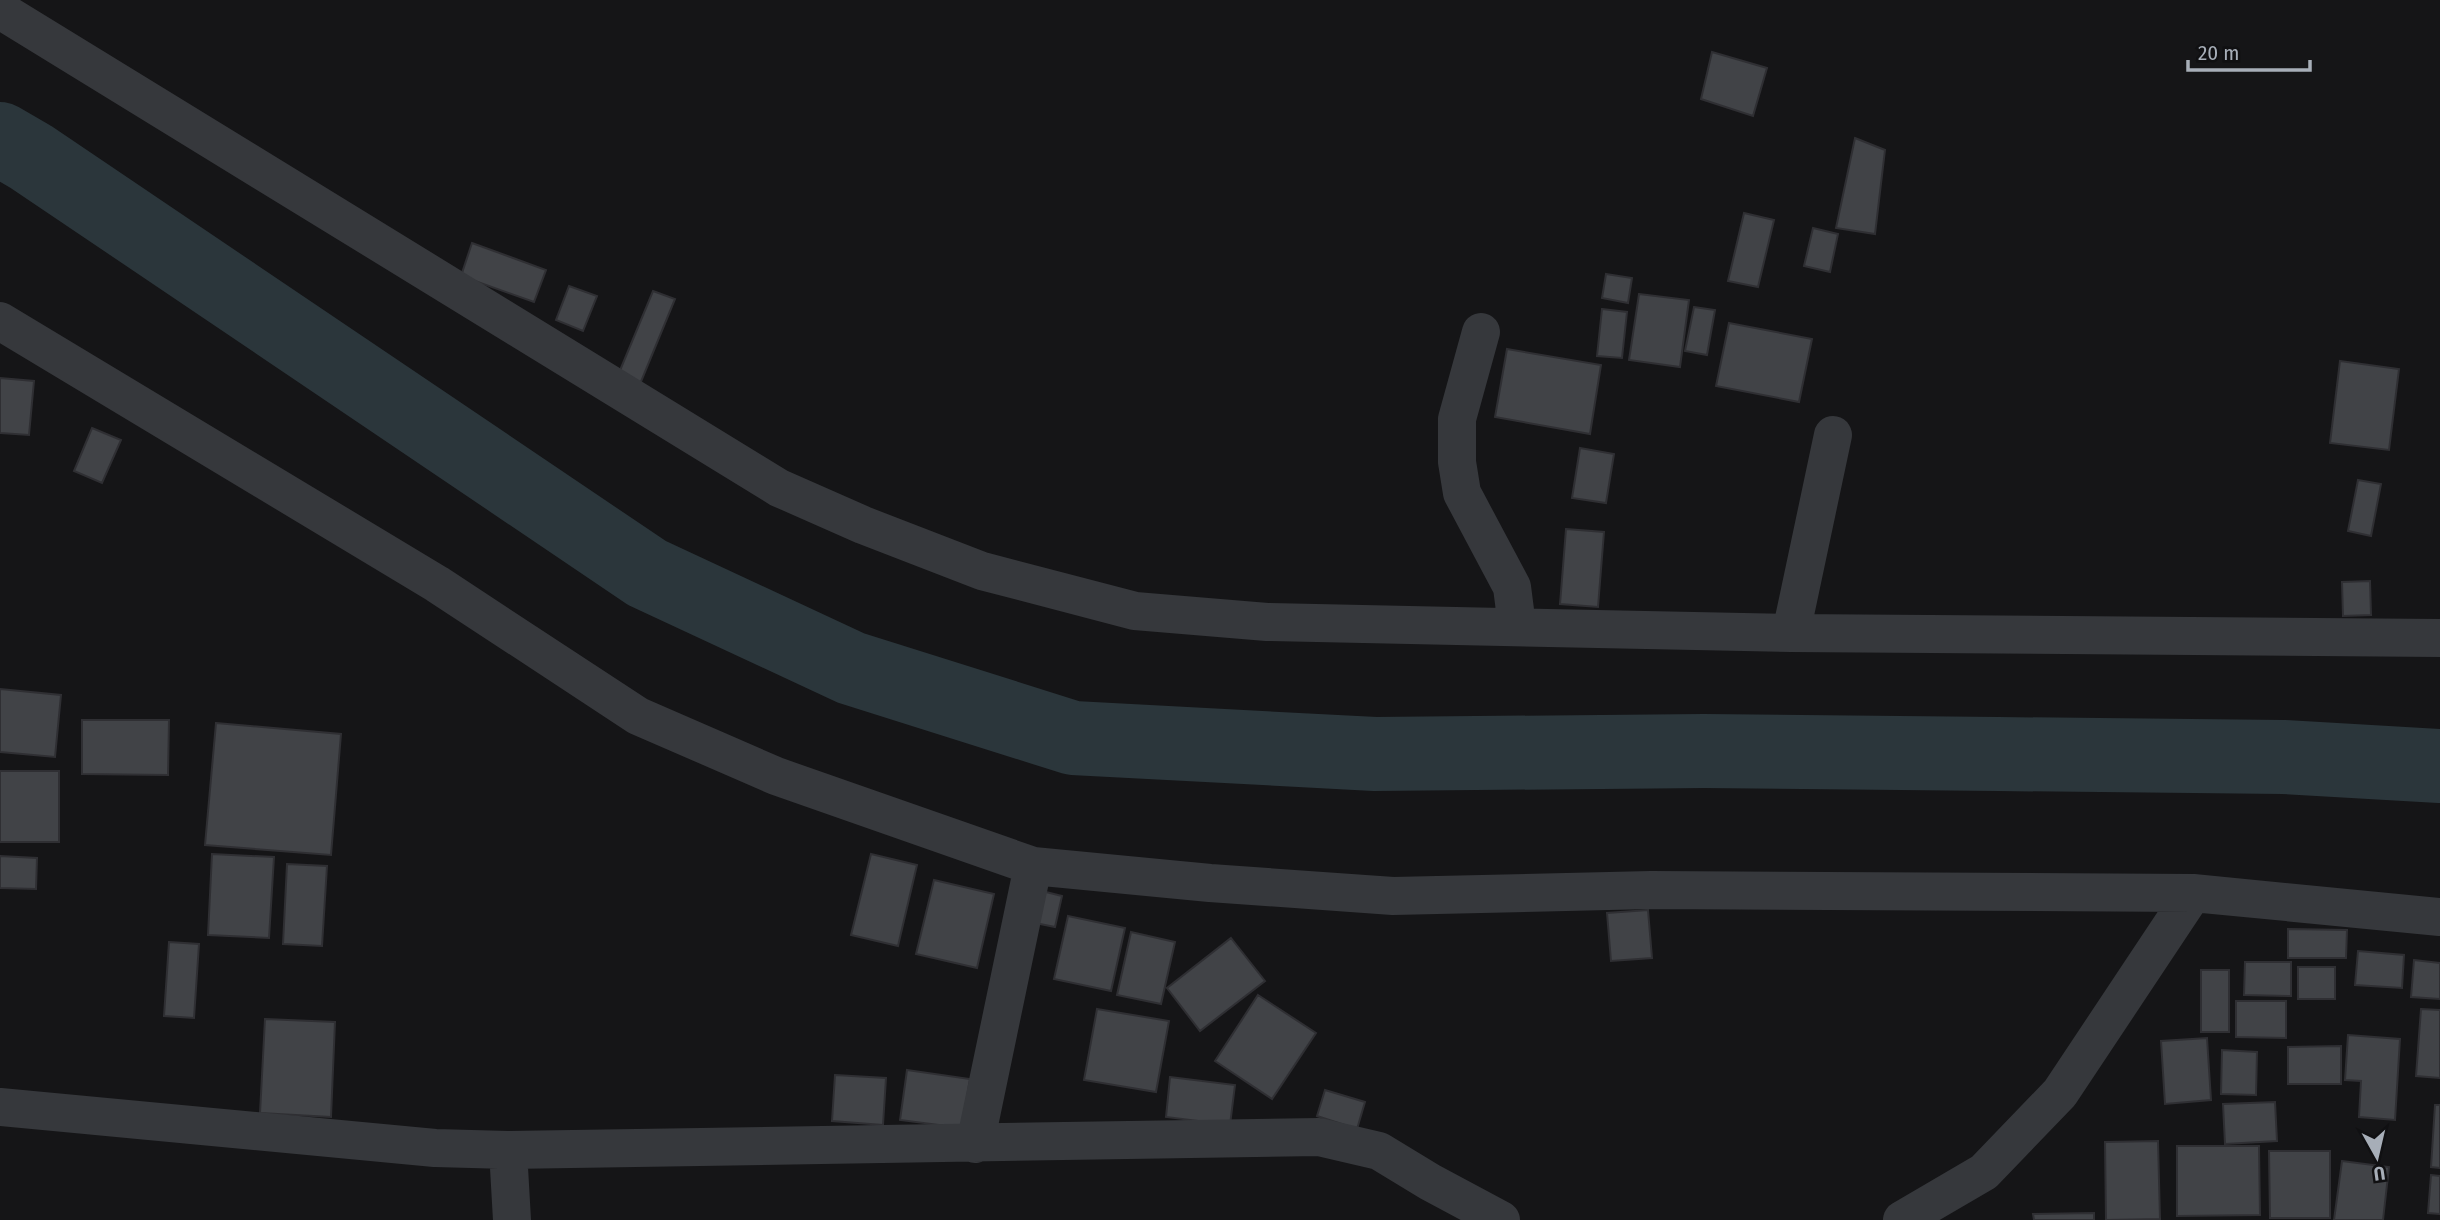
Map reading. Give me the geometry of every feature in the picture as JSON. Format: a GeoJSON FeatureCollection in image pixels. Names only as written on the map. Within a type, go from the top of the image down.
{"type":"FeatureCollection","features":[{"type":"Feature","properties":{"kind":"street"},"geometry":{"type":"LineString","coordinates":[[0,10],[767,481],[863,525],[982,571],[1135,611],[1267,622],[1791,633],[2440,638]]}},
{"type":"Feature","properties":{"kind":"street"},"geometry":{"type":"LineString","coordinates":[[0,321],[437,584],[638,716],[776,776],[1033,866],[1210,883],[1393,896],[1651,890],[2193,892],[2440,917]]}},
{"type":"Feature","properties":{"kind":"street"},"geometry":{"type":"LineString","coordinates":[[1481,332],[1457,419],[1457,462],[1462,493],[1512,587],[1517,626]]}},
{"type":"Feature","properties":{"kind":"street"},"geometry":{"type":"LineString","coordinates":[[1791,633],[1833,435]]}},
{"type":"Feature","properties":{"kind":"street"},"geometry":{"type":"LineString","coordinates":[[975,1144],[1033,866]]}},
{"type":"Feature","properties":{"kind":"street"},"geometry":{"type":"LineString","coordinates":[[1902,1220],[1984,1172],[2060,1093],[2193,892]]}},
{"type":"Feature","properties":{"kind":"street"},"geometry":{"type":"LineString","coordinates":[[0,1107],[435,1148],[508,1150],[1319,1137],[1379,1151],[1501,1220]]}},
{"type":"Feature","properties":{"kind":"street"},"geometry":{"type":"LineString","coordinates":[[508,1150],[512,1220]]}},
{"type":"Feature","properties":{"kind":"building"},"geometry":{"type":"Polygon","coordinates":[[[1712,52],[1767,68],[1753,116],[1701,99],[1712,52]]]}},
{"type":"Feature","properties":{"kind":"building"},"geometry":{"type":"Polygon","coordinates":[[[1855,138],[1885,150],[1875,234],[1836,228],[1855,138]]]}},
{"type":"Feature","properties":{"kind":"building"},"geometry":{"type":"Polygon","coordinates":[[[1744,213],[1774,220],[1758,287],[1728,281],[1744,213]]]}},
{"type":"Feature","properties":{"kind":"building"},"geometry":{"type":"Polygon","coordinates":[[[1813,228],[1838,234],[1830,272],[1804,266],[1813,228]]]}},
{"type":"Feature","properties":{"kind":"building"},"geometry":{"type":"Polygon","coordinates":[[[472,243],[546,270],[534,302],[461,276],[472,243]]]}},
{"type":"Feature","properties":{"kind":"building"},"geometry":{"type":"Polygon","coordinates":[[[1606,274],[1632,278],[1628,303],[1602,298],[1606,274]]]}},
{"type":"Feature","properties":{"kind":"building"},"geometry":{"type":"Polygon","coordinates":[[[569,286],[597,296],[583,331],[556,320],[569,286]]]}},
{"type":"Feature","properties":{"kind":"building"},"geometry":{"type":"Polygon","coordinates":[[[653,291],[675,299],[638,389],[616,380],[653,291]]]}},
{"type":"Feature","properties":{"kind":"building"},"geometry":{"type":"Polygon","coordinates":[[[1639,294],[1689,300],[1680,367],[1629,360],[1639,294]]]}},
{"type":"Feature","properties":{"kind":"building"},"geometry":{"type":"Polygon","coordinates":[[[1694,307],[1715,310],[1707,355],[1685,351],[1694,307]]]}},
{"type":"Feature","properties":{"kind":"building"},"geometry":{"type":"Polygon","coordinates":[[[1602,309],[1627,312],[1622,358],[1597,356],[1602,309]]]}},
{"type":"Feature","properties":{"kind":"building"},"geometry":{"type":"Polygon","coordinates":[[[1729,323],[1812,339],[1799,402],[1716,386],[1729,323]]]}},
{"type":"Feature","properties":{"kind":"building"},"geometry":{"type":"Polygon","coordinates":[[[1507,349],[1601,365],[1590,434],[1495,417],[1507,349]]]}},
{"type":"Feature","properties":{"kind":"building"},"geometry":{"type":"Polygon","coordinates":[[[2340,361],[2399,369],[2389,450],[2330,443],[2340,361]]]}},
{"type":"Feature","properties":{"kind":"building"},"geometry":{"type":"Polygon","coordinates":[[[0,378],[34,381],[29,435],[0,433],[0,378]]]}},
{"type":"Feature","properties":{"kind":"building"},"geometry":{"type":"Polygon","coordinates":[[[92,428],[121,440],[102,483],[74,471],[92,428]]]}},
{"type":"Feature","properties":{"kind":"building"},"geometry":{"type":"Polygon","coordinates":[[[1580,448],[1614,454],[1606,503],[1572,498],[1580,448]]]}},
{"type":"Feature","properties":{"kind":"building"},"geometry":{"type":"Polygon","coordinates":[[[2358,480],[2381,484],[2371,536],[2348,531],[2358,480]]]}},
{"type":"Feature","properties":{"kind":"building"},"geometry":{"type":"Polygon","coordinates":[[[1566,529],[1604,532],[1598,607],[1560,604],[1566,529]]]}},
{"type":"Feature","properties":{"kind":"building"},"geometry":{"type":"Polygon","coordinates":[[[2370,581],[2371,615],[2343,616],[2342,582],[2370,581]]]}},
{"type":"Feature","properties":{"kind":"building"},"geometry":{"type":"Polygon","coordinates":[[[0,689],[61,695],[55,757],[0,752],[0,689]]]}},
{"type":"Feature","properties":{"kind":"building"},"geometry":{"type":"Polygon","coordinates":[[[82,720],[169,720],[168,775],[82,774],[82,720]]]}},
{"type":"Feature","properties":{"kind":"building"},"geometry":{"type":"Polygon","coordinates":[[[216,723],[341,734],[331,855],[205,845],[216,723]]]}},
{"type":"Feature","properties":{"kind":"building"},"geometry":{"type":"Polygon","coordinates":[[[0,771],[59,771],[59,842],[0,842],[0,771]]]}},
{"type":"Feature","properties":{"kind":"building"},"geometry":{"type":"Polygon","coordinates":[[[212,854],[274,857],[269,938],[208,935],[212,854]]]}},
{"type":"Feature","properties":{"kind":"building"},"geometry":{"type":"Polygon","coordinates":[[[871,854],[917,865],[898,946],[851,935],[871,854]]]}},
{"type":"Feature","properties":{"kind":"building"},"geometry":{"type":"Polygon","coordinates":[[[0,856],[37,858],[36,889],[0,888],[0,856]]]}},
{"type":"Feature","properties":{"kind":"building"},"geometry":{"type":"Polygon","coordinates":[[[287,864],[327,866],[322,946],[283,944],[287,864]]]}},
{"type":"Feature","properties":{"kind":"building"},"geometry":{"type":"Polygon","coordinates":[[[934,880],[994,894],[977,968],[916,954],[934,880]]]}},
{"type":"Feature","properties":{"kind":"building"},"geometry":{"type":"Polygon","coordinates":[[[1042,891],[1062,896],[1055,927],[1035,923],[1042,891]]]}},
{"type":"Feature","properties":{"kind":"building"},"geometry":{"type":"Polygon","coordinates":[[[1648,910],[1652,958],[1611,961],[1607,913],[1648,910]]]}},
{"type":"Feature","properties":{"kind":"building"},"geometry":{"type":"Polygon","coordinates":[[[1068,916],[1125,928],[1111,991],[1054,979],[1068,916]]]}},
{"type":"Feature","properties":{"kind":"building"},"geometry":{"type":"Polygon","coordinates":[[[2288,929],[2347,930],[2346,958],[2288,958],[2288,929]]]}},
{"type":"Feature","properties":{"kind":"building"},"geometry":{"type":"Polygon","coordinates":[[[1131,932],[1175,942],[1161,1004],[1117,995],[1131,932]]]}},
{"type":"Feature","properties":{"kind":"building"},"geometry":{"type":"Polygon","coordinates":[[[1231,938],[1265,981],[1200,1031],[1167,988],[1231,938]]]}},
{"type":"Feature","properties":{"kind":"building"},"geometry":{"type":"Polygon","coordinates":[[[169,942],[199,944],[194,1018],[164,1016],[169,942]]]}},
{"type":"Feature","properties":{"kind":"building"},"geometry":{"type":"Polygon","coordinates":[[[2358,951],[2404,955],[2402,988],[2355,985],[2358,951]]]}},
{"type":"Feature","properties":{"kind":"building"},"geometry":{"type":"Polygon","coordinates":[[[2414,960],[2440,963],[2440,999],[2411,997],[2414,960]]]}},
{"type":"Feature","properties":{"kind":"building"},"geometry":{"type":"Polygon","coordinates":[[[2245,962],[2291,962],[2291,996],[2244,995],[2245,962]]]}},
{"type":"Feature","properties":{"kind":"building"},"geometry":{"type":"Polygon","coordinates":[[[2298,967],[2335,967],[2335,999],[2298,999],[2298,967]]]}},
{"type":"Feature","properties":{"kind":"building"},"geometry":{"type":"Polygon","coordinates":[[[2201,970],[2229,970],[2229,1032],[2201,1032],[2201,970]]]}},
{"type":"Feature","properties":{"kind":"building"},"geometry":{"type":"Polygon","coordinates":[[[1258,995],[1316,1033],[1272,1099],[1215,1061],[1258,995]]]}},
{"type":"Feature","properties":{"kind":"building"},"geometry":{"type":"Polygon","coordinates":[[[2236,1001],[2286,1001],[2286,1038],[2236,1037],[2236,1001]]]}},
{"type":"Feature","properties":{"kind":"building"},"geometry":{"type":"Polygon","coordinates":[[[1097,1009],[1169,1021],[1156,1092],[1084,1080],[1097,1009]]]}},
{"type":"Feature","properties":{"kind":"building"},"geometry":{"type":"Polygon","coordinates":[[[2421,1009],[2440,1010],[2440,1078],[2416,1076],[2421,1009]]]}},
{"type":"Feature","properties":{"kind":"building"},"geometry":{"type":"Polygon","coordinates":[[[265,1019],[335,1022],[331,1117],[260,1113],[265,1019]]]}},
{"type":"Feature","properties":{"kind":"building"},"geometry":{"type":"Polygon","coordinates":[[[2348,1035],[2400,1039],[2395,1120],[2359,1117],[2361,1081],[2345,1080],[2348,1035]]]}},
{"type":"Feature","properties":{"kind":"building"},"geometry":{"type":"Polygon","coordinates":[[[2207,1038],[2211,1100],[2165,1104],[2161,1041],[2207,1038]]]}},
{"type":"Feature","properties":{"kind":"building"},"geometry":{"type":"Polygon","coordinates":[[[2341,1046],[2341,1084],[2288,1084],[2288,1047],[2341,1046]]]}},
{"type":"Feature","properties":{"kind":"building"},"geometry":{"type":"Polygon","coordinates":[[[2222,1050],[2257,1052],[2256,1095],[2221,1094],[2222,1050]]]}},
{"type":"Feature","properties":{"kind":"building"},"geometry":{"type":"Polygon","coordinates":[[[907,1070],[970,1079],[962,1128],[900,1120],[907,1070]]]}},
{"type":"Feature","properties":{"kind":"building"},"geometry":{"type":"Polygon","coordinates":[[[835,1075],[886,1078],[883,1125],[832,1121],[835,1075]]]}},
{"type":"Feature","properties":{"kind":"building"},"geometry":{"type":"Polygon","coordinates":[[[1170,1077],[1235,1085],[1230,1125],[1166,1117],[1170,1077]]]}},
{"type":"Feature","properties":{"kind":"building"},"geometry":{"type":"Polygon","coordinates":[[[1325,1090],[1365,1102],[1357,1129],[1317,1116],[1325,1090]]]}},
{"type":"Feature","properties":{"kind":"building"},"geometry":{"type":"Polygon","coordinates":[[[2275,1102],[2277,1141],[2225,1144],[2223,1104],[2275,1102]]]}},
{"type":"Feature","properties":{"kind":"building"},"geometry":{"type":"Polygon","coordinates":[[[2435,1105],[2440,1105],[2440,1168],[2431,1167],[2435,1105]]]}},
{"type":"Feature","properties":{"kind":"building"},"geometry":{"type":"Polygon","coordinates":[[[2158,1141],[2160,1219],[2106,1220],[2105,1142],[2158,1141]]]}},
{"type":"Feature","properties":{"kind":"building"},"geometry":{"type":"Polygon","coordinates":[[[2177,1146],[2259,1146],[2260,1215],[2177,1216],[2177,1146]]]}},
{"type":"Feature","properties":{"kind":"building"},"geometry":{"type":"Polygon","coordinates":[[[2269,1151],[2330,1151],[2330,1218],[2270,1218],[2269,1151]]]}},
{"type":"Feature","properties":{"kind":"building"},"geometry":{"type":"Polygon","coordinates":[[[2342,1161],[2389,1167],[2383,1220],[2334,1220],[2342,1161]]]}},
{"type":"Feature","properties":{"kind":"building"},"geometry":{"type":"Polygon","coordinates":[[[2431,1175],[2440,1176],[2440,1214],[2428,1213],[2431,1175]]]}},
{"type":"Feature","properties":{"kind":"building"},"geometry":{"type":"Polygon","coordinates":[[[2094,1213],[2094,1220],[2034,1220],[2033,1214],[2094,1213]]]}},
{"type":"Feature","properties":{"kind":"waterway"},"geometry":{"type":"LineString","coordinates":[[0,139],[31,157],[647,573],[851,668],[1073,738],[1375,754],[1704,751],[2284,757],[2440,766]]}}]}
